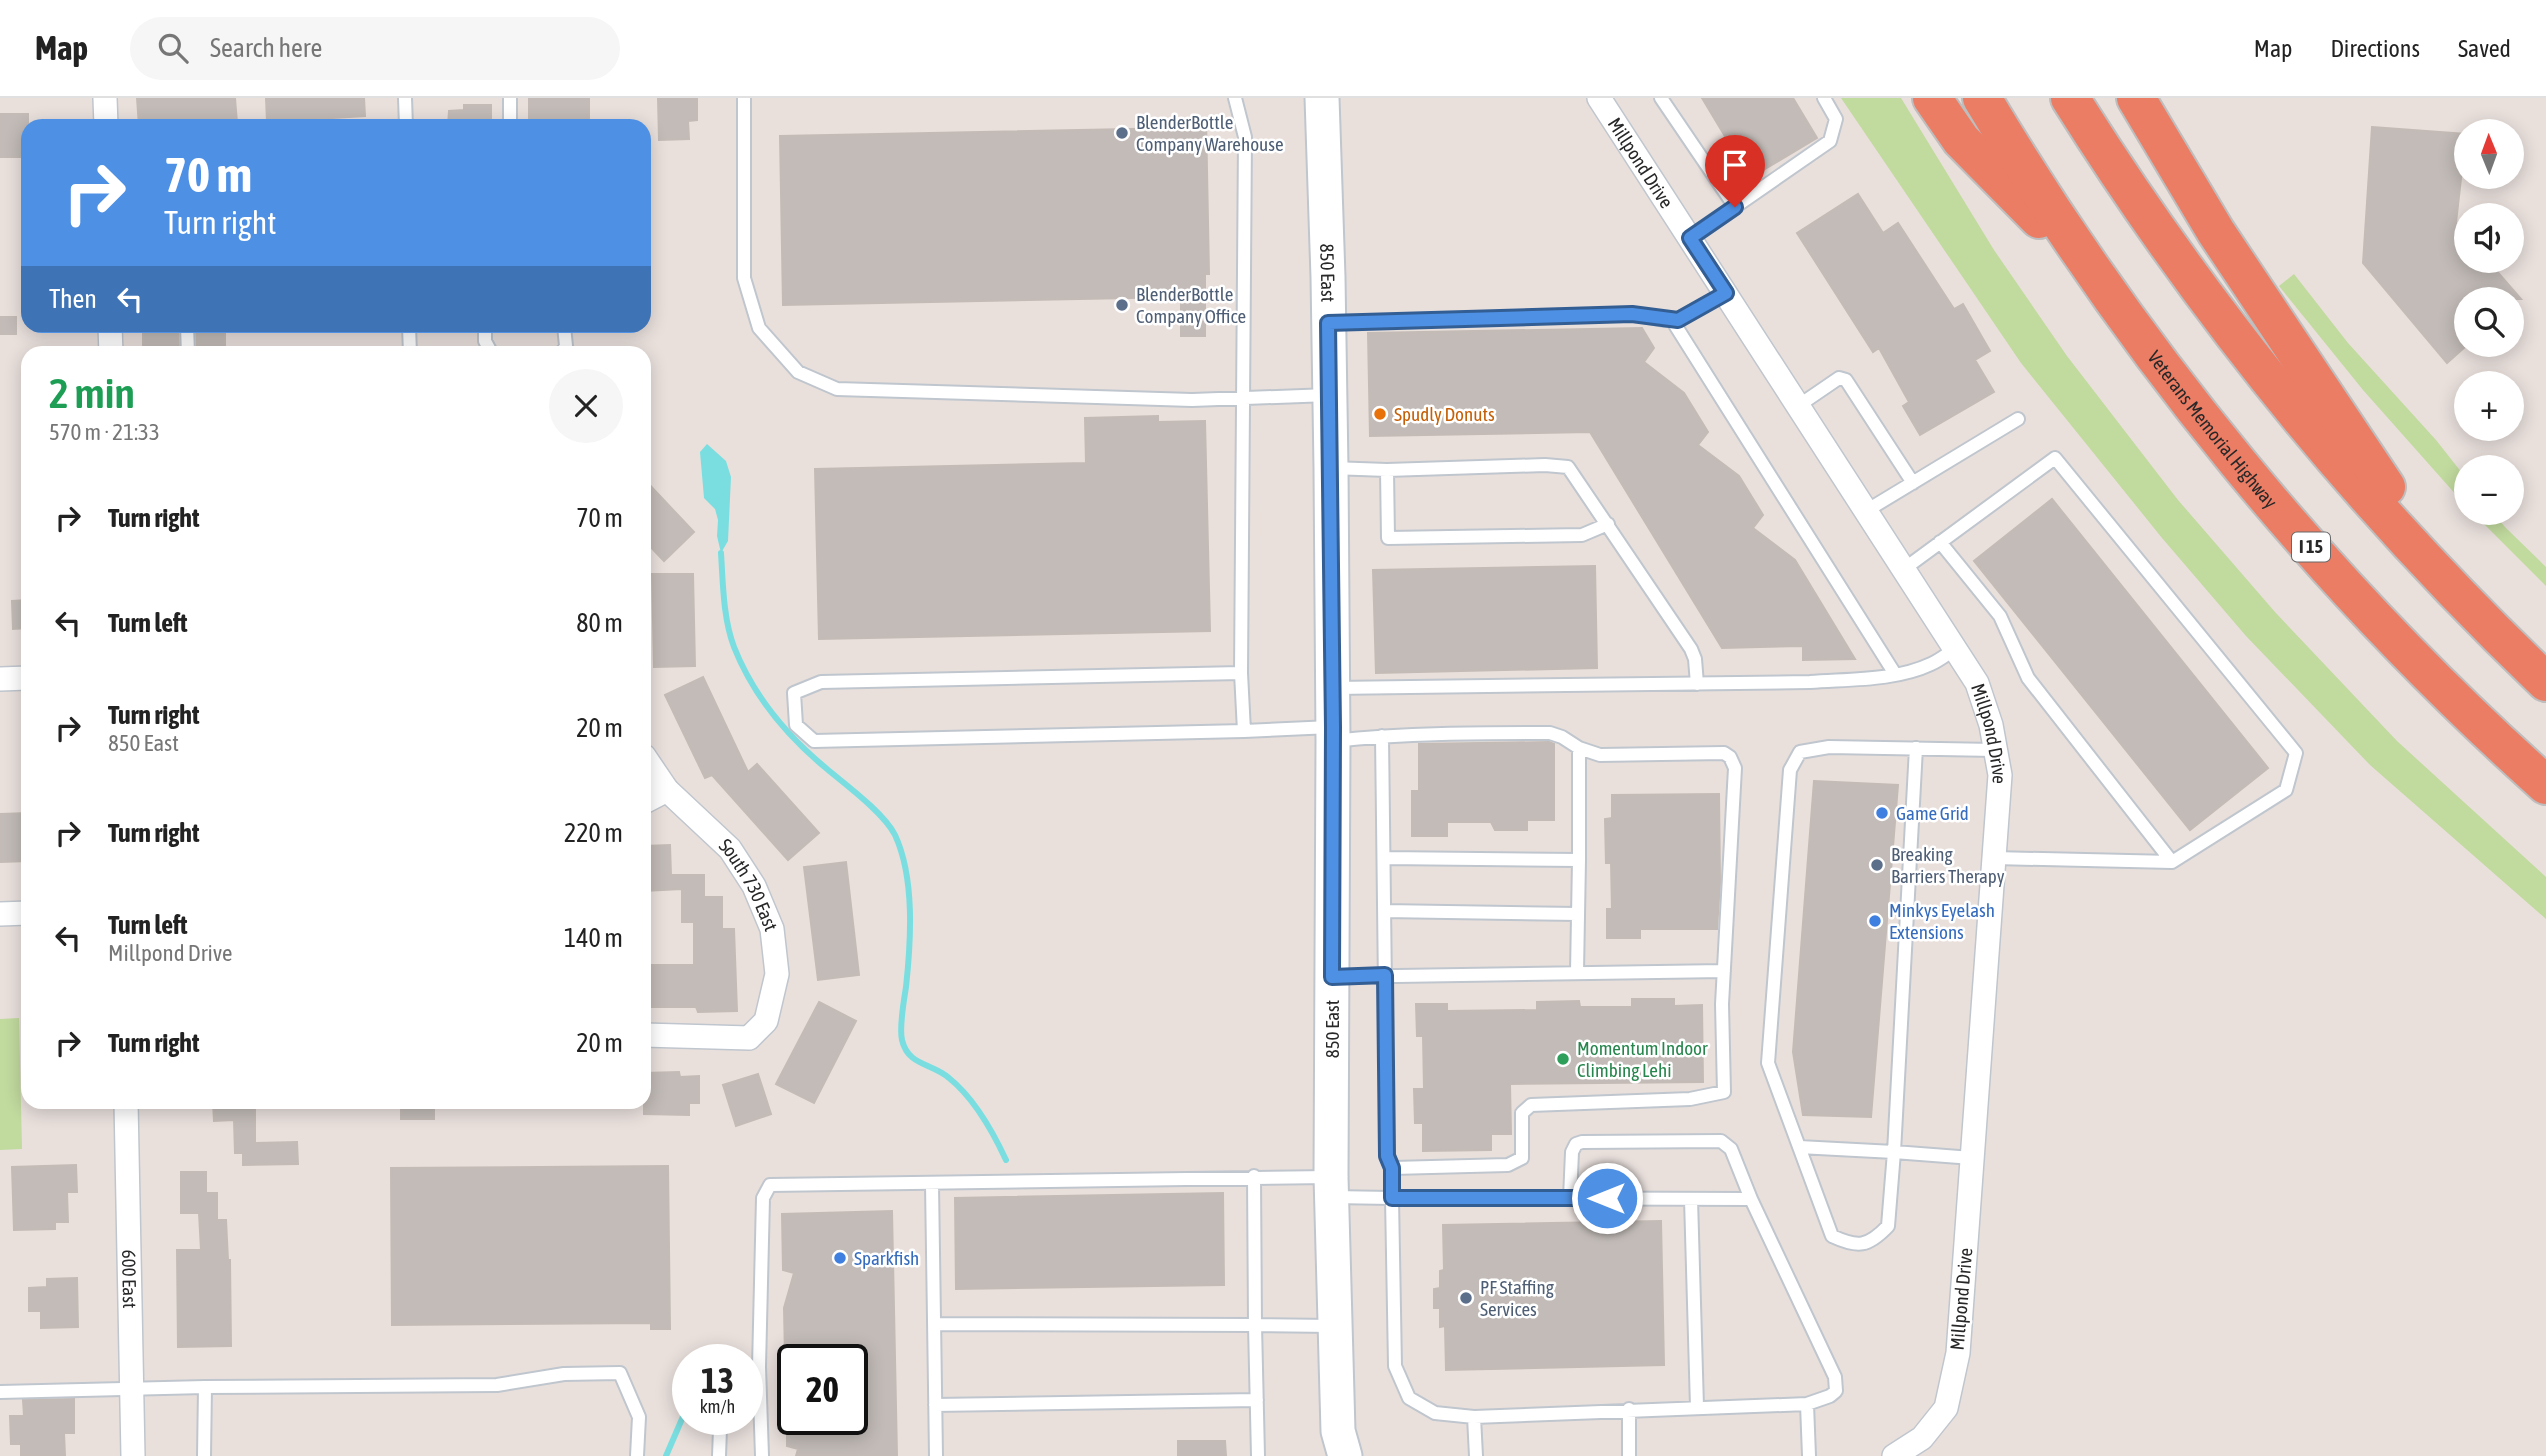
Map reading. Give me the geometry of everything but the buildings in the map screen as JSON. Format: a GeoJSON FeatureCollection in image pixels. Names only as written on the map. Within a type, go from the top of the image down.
{"type":"FeatureCollection","features":[{"type":"Feature","properties":{"kind":"highway"},"geometry":{"type":"LineString","coordinates":[[1932,98],[1961,140],[2104,285]]}},
{"type":"Feature","properties":{"kind":"highway","name":"Veterans Memorial Highway"},"geometry":{"type":"LineString","coordinates":[[1982,98],[2044,197],[2104,285],[2177,384],[2285,517],[2412,656],[2546,785]]}},
{"type":"Feature","properties":{"kind":"highway"},"geometry":{"type":"LineString","coordinates":[[2070,98],[2149,220],[2236,338],[2351,478],[2455,591],[2546,682]]}},
{"type":"Feature","properties":{"kind":"highway"},"geometry":{"type":"LineString","coordinates":[[2136,98],[2216,232],[2455,591]]}},
{"type":"Feature","properties":{"kind":"main road","name":"850 East"},"geometry":{"type":"LineString","coordinates":[[1322,98],[1331,468],[1331,1187],[1338,1431],[1345,1456]]}},
{"type":"Feature","properties":{"kind":"street"},"geometry":{"type":"LineString","coordinates":[[105,98],[106,119]]}},
{"type":"Feature","properties":{"kind":"street","name":"Millpond Drive"},"geometry":{"type":"LineString","coordinates":[[1599,98],[1977,683],[1991,725],[2000,775],[1958,1353],[1946,1408],[1922,1438],[1894,1456]]}},
{"type":"Feature","properties":{"kind":"street"},"geometry":{"type":"LineString","coordinates":[[0,679],[21,678]]}},
{"type":"Feature","properties":{"kind":"street","name":"South 730 East"},"geometry":{"type":"LineString","coordinates":[[651,766],[667,789],[730,849],[754,886],[772,929],[776,974],[766,1021],[749,1038],[651,1035]]}},
{"type":"Feature","properties":{"kind":"street"},"geometry":{"type":"LineString","coordinates":[[651,798],[667,789]]}},
{"type":"Feature","properties":{"kind":"street"},"geometry":{"type":"LineString","coordinates":[[0,914],[21,913]]}},
{"type":"Feature","properties":{"kind":"street","name":"600 East"},"geometry":{"type":"LineString","coordinates":[[126,1109],[133,1456]]}},
{"type":"Feature","properties":{"kind":"lane"},"geometry":{"type":"LineString","coordinates":[[405,98],[406,119]]}},
{"type":"Feature","properties":{"kind":"lane"},"geometry":{"type":"LineString","coordinates":[[510,98],[510,119]]}},
{"type":"Feature","properties":{"kind":"lane"},"geometry":{"type":"LineString","coordinates":[[744,98],[744,278],[760,328],[798,372],[837,390],[1192,400],[1329,396]]}},
{"type":"Feature","properties":{"kind":"lane"},"geometry":{"type":"LineString","coordinates":[[1235,98],[1245,137],[1241,673],[1244,731]]}},
{"type":"Feature","properties":{"kind":"lane"},"geometry":{"type":"LineString","coordinates":[[1661,98],[1735,207]]}},
{"type":"Feature","properties":{"kind":"lane"},"geometry":{"type":"LineString","coordinates":[[1690,238],[1830,141],[1836,120],[1824,98]]}},
{"type":"Feature","properties":{"kind":"lane"},"geometry":{"type":"LineString","coordinates":[[1328,323],[1632,314],[1678,320],[1726,293]]}},
{"type":"Feature","properties":{"kind":"lane"},"geometry":{"type":"LineString","coordinates":[[1672,320],[1895,674]]}},
{"type":"Feature","properties":{"kind":"lane"},"geometry":{"type":"LineString","coordinates":[[1798,406],[1839,378],[1846,380],[1913,483]]}},
{"type":"Feature","properties":{"kind":"lane"},"geometry":{"type":"LineString","coordinates":[[1866,511],[2018,419]]}},
{"type":"Feature","properties":{"kind":"lane"},"geometry":{"type":"LineString","coordinates":[[1904,569],[2054,458],[2296,753],[2286,790],[2172,862],[1994,859]]}},
{"type":"Feature","properties":{"kind":"lane"},"geometry":{"type":"LineString","coordinates":[[1331,468],[1387,470],[1545,465],[1568,467],[1691,649],[1695,659],[1697,684]]}},
{"type":"Feature","properties":{"kind":"lane"},"geometry":{"type":"LineString","coordinates":[[1387,470],[1388,538],[1582,535],[1608,524]]}},
{"type":"Feature","properties":{"kind":"lane"},"geometry":{"type":"LineString","coordinates":[[1940,542],[2000,617],[2028,678],[2172,862]]}},
{"type":"Feature","properties":{"kind":"lane"},"geometry":{"type":"LineString","coordinates":[[1332,688],[1810,682],[1895,674],[1931,664],[1955,649]]}},
{"type":"Feature","properties":{"kind":"lane"},"geometry":{"type":"LineString","coordinates":[[1241,673],[821,682],[794,693],[796,725],[814,741],[1244,731],[1382,736],[1550,733],[1600,755],[1724,752],[1730,757],[1735,768],[1724,971],[1724,1092],[1690,1100],[1531,1105],[1522,1113],[1522,1158],[1508,1165],[1392,1168]]}},
{"type":"Feature","properties":{"kind":"lane"},"geometry":{"type":"LineString","coordinates":[[1382,736],[1387,1156],[1392,1168],[1395,1366],[1409,1398],[1435,1413],[1474,1417],[1808,1404],[1836,1391],[1835,1377],[1751,1199],[1731,1149],[1721,1141],[1576,1144],[1572,1152],[1570,1198]]}},
{"type":"Feature","properties":{"kind":"lane"},"geometry":{"type":"LineString","coordinates":[[1916,748],[1888,1226],[1874,1240],[1852,1245],[1832,1237],[1768,1063],[1790,770],[1800,752],[1829,747],[1916,748],[1995,750]]}},
{"type":"Feature","properties":{"kind":"lane"},"geometry":{"type":"LineString","coordinates":[[1577,972],[1579,748]]}},
{"type":"Feature","properties":{"kind":"lane"},"geometry":{"type":"LineString","coordinates":[[1384,858],[1579,860]]}},
{"type":"Feature","properties":{"kind":"lane"},"geometry":{"type":"LineString","coordinates":[[1384,911],[1578,915]]}},
{"type":"Feature","properties":{"kind":"lane"},"geometry":{"type":"LineString","coordinates":[[1332,977],[1724,971]]}},
{"type":"Feature","properties":{"kind":"lane"},"geometry":{"type":"LineString","coordinates":[[1799,1147],[1972,1158]]}},
{"type":"Feature","properties":{"kind":"lane"},"geometry":{"type":"LineString","coordinates":[[1254,1176],[1258,1456]]}},
{"type":"Feature","properties":{"kind":"lane"},"geometry":{"type":"LineString","coordinates":[[757,1344],[763,1198],[770,1185],[1254,1176],[1392,1198],[1751,1199]]}},
{"type":"Feature","properties":{"kind":"lane"},"geometry":{"type":"LineString","coordinates":[[932,1184],[936,1456]]}},
{"type":"Feature","properties":{"kind":"lane"},"geometry":{"type":"LineString","coordinates":[[1691,1199],[1696,1407]]}},
{"type":"Feature","properties":{"kind":"lane"},"geometry":{"type":"LineString","coordinates":[[934,1324],[1335,1326]]}},
{"type":"Feature","properties":{"kind":"lane"},"geometry":{"type":"LineString","coordinates":[[0,1392],[205,1387],[497,1385],[564,1374],[620,1373],[639,1417],[637,1456]]}},
{"type":"Feature","properties":{"kind":"lane"},"geometry":{"type":"LineString","coordinates":[[204,1456],[205,1387]]}},
{"type":"Feature","properties":{"kind":"lane"},"geometry":{"type":"LineString","coordinates":[[935,1405],[1257,1400]]}},
{"type":"Feature","properties":{"kind":"lane"},"geometry":{"type":"LineString","coordinates":[[1808,1404],[1809,1456]]}},
{"type":"Feature","properties":{"kind":"lane"},"geometry":{"type":"LineString","coordinates":[[1629,1409],[1629,1456]]}},
{"type":"Feature","properties":{"kind":"lane"},"geometry":{"type":"LineString","coordinates":[[1474,1417],[1476,1456]]}},
{"type":"Feature","properties":{"kind":"lane"},"geometry":{"type":"LineString","coordinates":[[719,1456],[720,1435]]}},
{"type":"Feature","properties":{"kind":"lane"},"geometry":{"type":"LineString","coordinates":[[758,1435],[762,1456]]}},
{"type":"Feature","properties":{"kind":"green space"},"geometry":{"type":"Polygon","coordinates":[[[1841,98],[1901,98],[1994,250],[2067,356],[2178,500],[2275,612],[2397,741],[2546,877],[2546,919],[2370,765],[2246,636],[2162,538],[2021,363],[1841,98]]]}},
{"type":"Feature","properties":{"kind":"green space"},"geometry":{"type":"Polygon","coordinates":[[[2294,274],[2348,343],[2436,440],[2454,463],[2454,492],[2363,390],[2279,286],[2294,274]]]}},
{"type":"Feature","properties":{"kind":"green space"},"geometry":{"type":"Polygon","coordinates":[[[2485,525],[2503,525],[2546,567],[2546,586],[2485,525]]]}},
{"type":"Feature","properties":{"kind":"green space"},"geometry":{"type":"Polygon","coordinates":[[[19,1018],[22,1149],[0,1150],[0,1019],[19,1018]]]}},
{"type":"Feature","properties":{"kind":"water"},"geometry":{"type":"Polygon","coordinates":[[[707,444],[726,461],[731,477],[728,541],[721,553],[715,509],[704,498],[700,452],[707,444]]]}},
{"type":"Feature","properties":{"kind":"waterway"},"geometry":{"type":"LineString","coordinates":[[721,553],[728,624],[734,647],[751,682],[773,714],[798,743],[864,800],[895,835],[906,870],[910,910],[908,969],[901,1028],[905,1048],[909,1055],[942,1073],[967,1095],[989,1127],[1006,1160]]}},
{"type":"Feature","properties":{"kind":"waterway"},"geometry":{"type":"LineString","coordinates":[[666,1456],[675,1435]]}},
{"type":"Feature","properties":{"kind":"place","name":"BlenderBottle Company Warehouse"},"geometry":{"type":"Point","coordinates":[1122,133]}},
{"type":"Feature","properties":{"kind":"place","name":"BlenderBottle Company Office"},"geometry":{"type":"Point","coordinates":[1122,305]}},
{"type":"Feature","properties":{"kind":"place","name":"Spudly Donuts"},"geometry":{"type":"Point","coordinates":[1380,414]}},
{"type":"Feature","properties":{"kind":"place","name":"Game Grid"},"geometry":{"type":"Point","coordinates":[1882,813]}},
{"type":"Feature","properties":{"kind":"place","name":"Breaking Barriers Therapy"},"geometry":{"type":"Point","coordinates":[1877,865]}},
{"type":"Feature","properties":{"kind":"place","name":"Minkys Eyelash Extensions"},"geometry":{"type":"Point","coordinates":[1875,921]}},
{"type":"Feature","properties":{"kind":"place","name":"Momentum Indoor Climbing Lehi"},"geometry":{"type":"Point","coordinates":[1563,1059]}},
{"type":"Feature","properties":{"kind":"place","name":"Sparkfish"},"geometry":{"type":"Point","coordinates":[840,1258]}},
{"type":"Feature","properties":{"kind":"place","name":"PF Staffing Services"},"geometry":{"type":"Point","coordinates":[1466,1298]}},
{"type":"Feature","properties":{"kind":"route"},"geometry":{"type":"LineString","coordinates":[[1607,1198],[1392,1198],[1392,1168],[1387,1156],[1385,975],[1332,977],[1333,727],[1328,323],[1632,314],[1678,320],[1726,293],[1690,238],[1735,207]]}}]}
